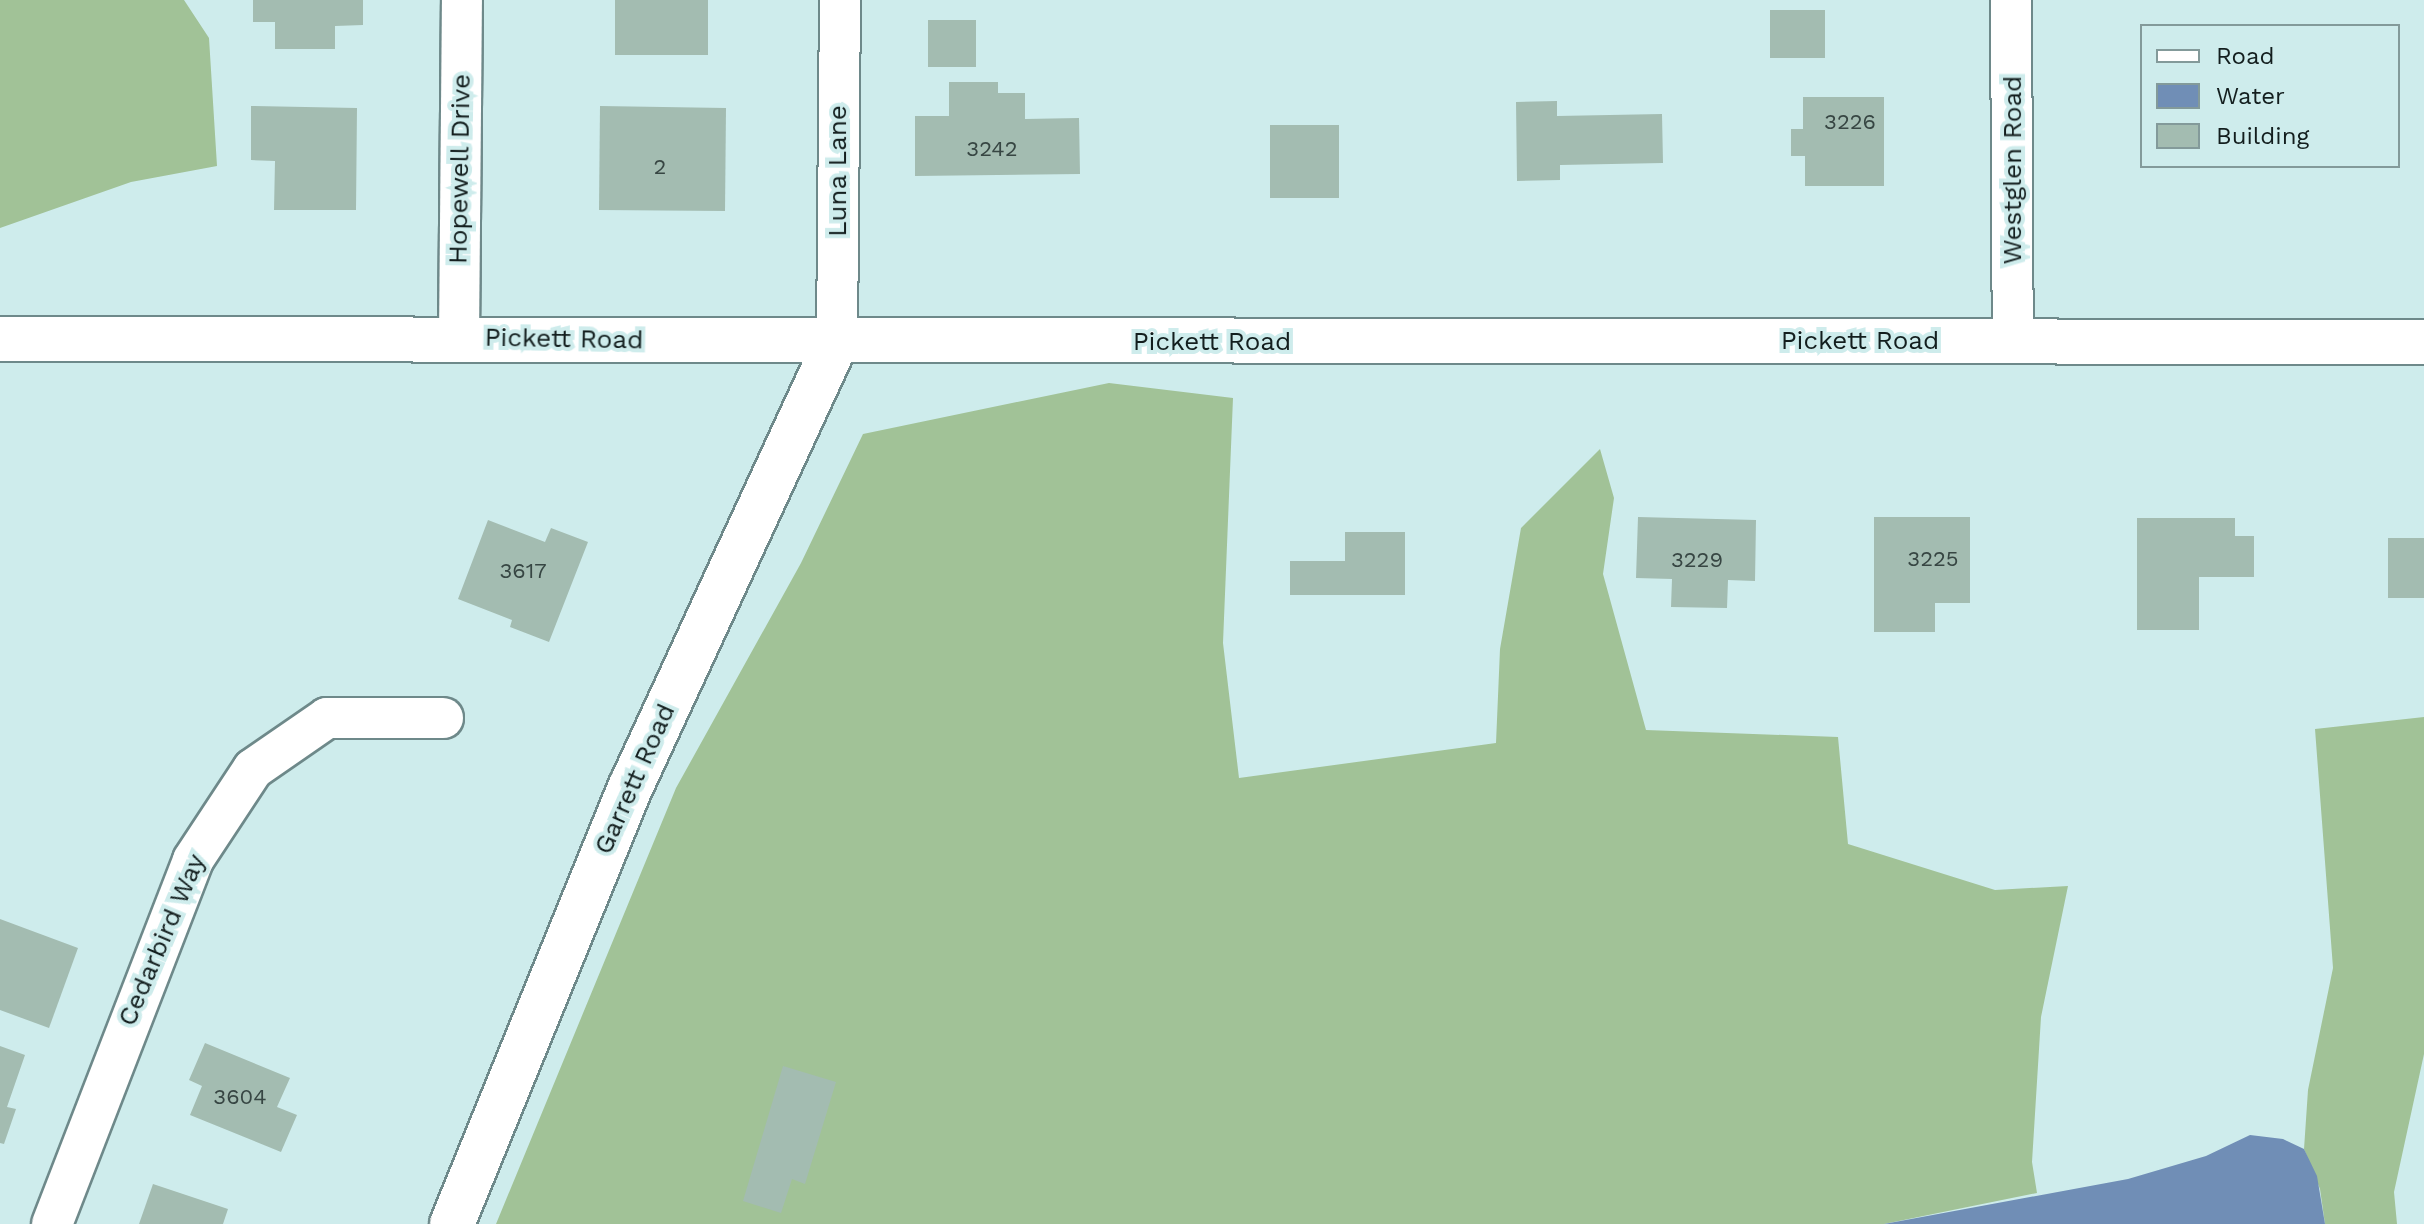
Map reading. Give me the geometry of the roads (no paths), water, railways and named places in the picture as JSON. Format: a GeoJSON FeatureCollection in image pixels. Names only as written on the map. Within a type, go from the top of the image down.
{"type":"FeatureCollection","features":[{"type":"Feature","properties":{"kind":"street","name":"Hopewell Drive"},"geometry":{"type":"LineString","coordinates":[[459,338],[462,0]]}},
{"type":"Feature","properties":{"kind":"street","name":"Luna Lane"},"geometry":{"type":"LineString","coordinates":[[837,341],[840,0]]}},
{"type":"Feature","properties":{"kind":"street","name":"Westglen Road"},"geometry":{"type":"LineString","coordinates":[[2011,0],[2013,341]]}},
{"type":"Feature","properties":{"kind":"street","name":"Pickett Road"},"geometry":{"type":"LineString","coordinates":[[0,339],[2424,342]]}},
{"type":"Feature","properties":{"kind":"street","name":"Garrett Road"},"geometry":{"type":"LineString","coordinates":[[452,1224],[631,786],[837,341]]}},
{"type":"Feature","properties":{"kind":"street","name":"Cedarbird Way"},"geometry":{"type":"LineString","coordinates":[[52,1224],[193,860],[253,769],[327,718],[443,718]]}},
{"type":"Feature","properties":{"kind":"water"},"geometry":{"type":"Polygon","coordinates":[[[2250,1135],[2283,1139],[2304,1149],[2317,1176],[2325,1224],[1884,1224],[2128,1179],[2206,1156],[2250,1135]]]}}]}
